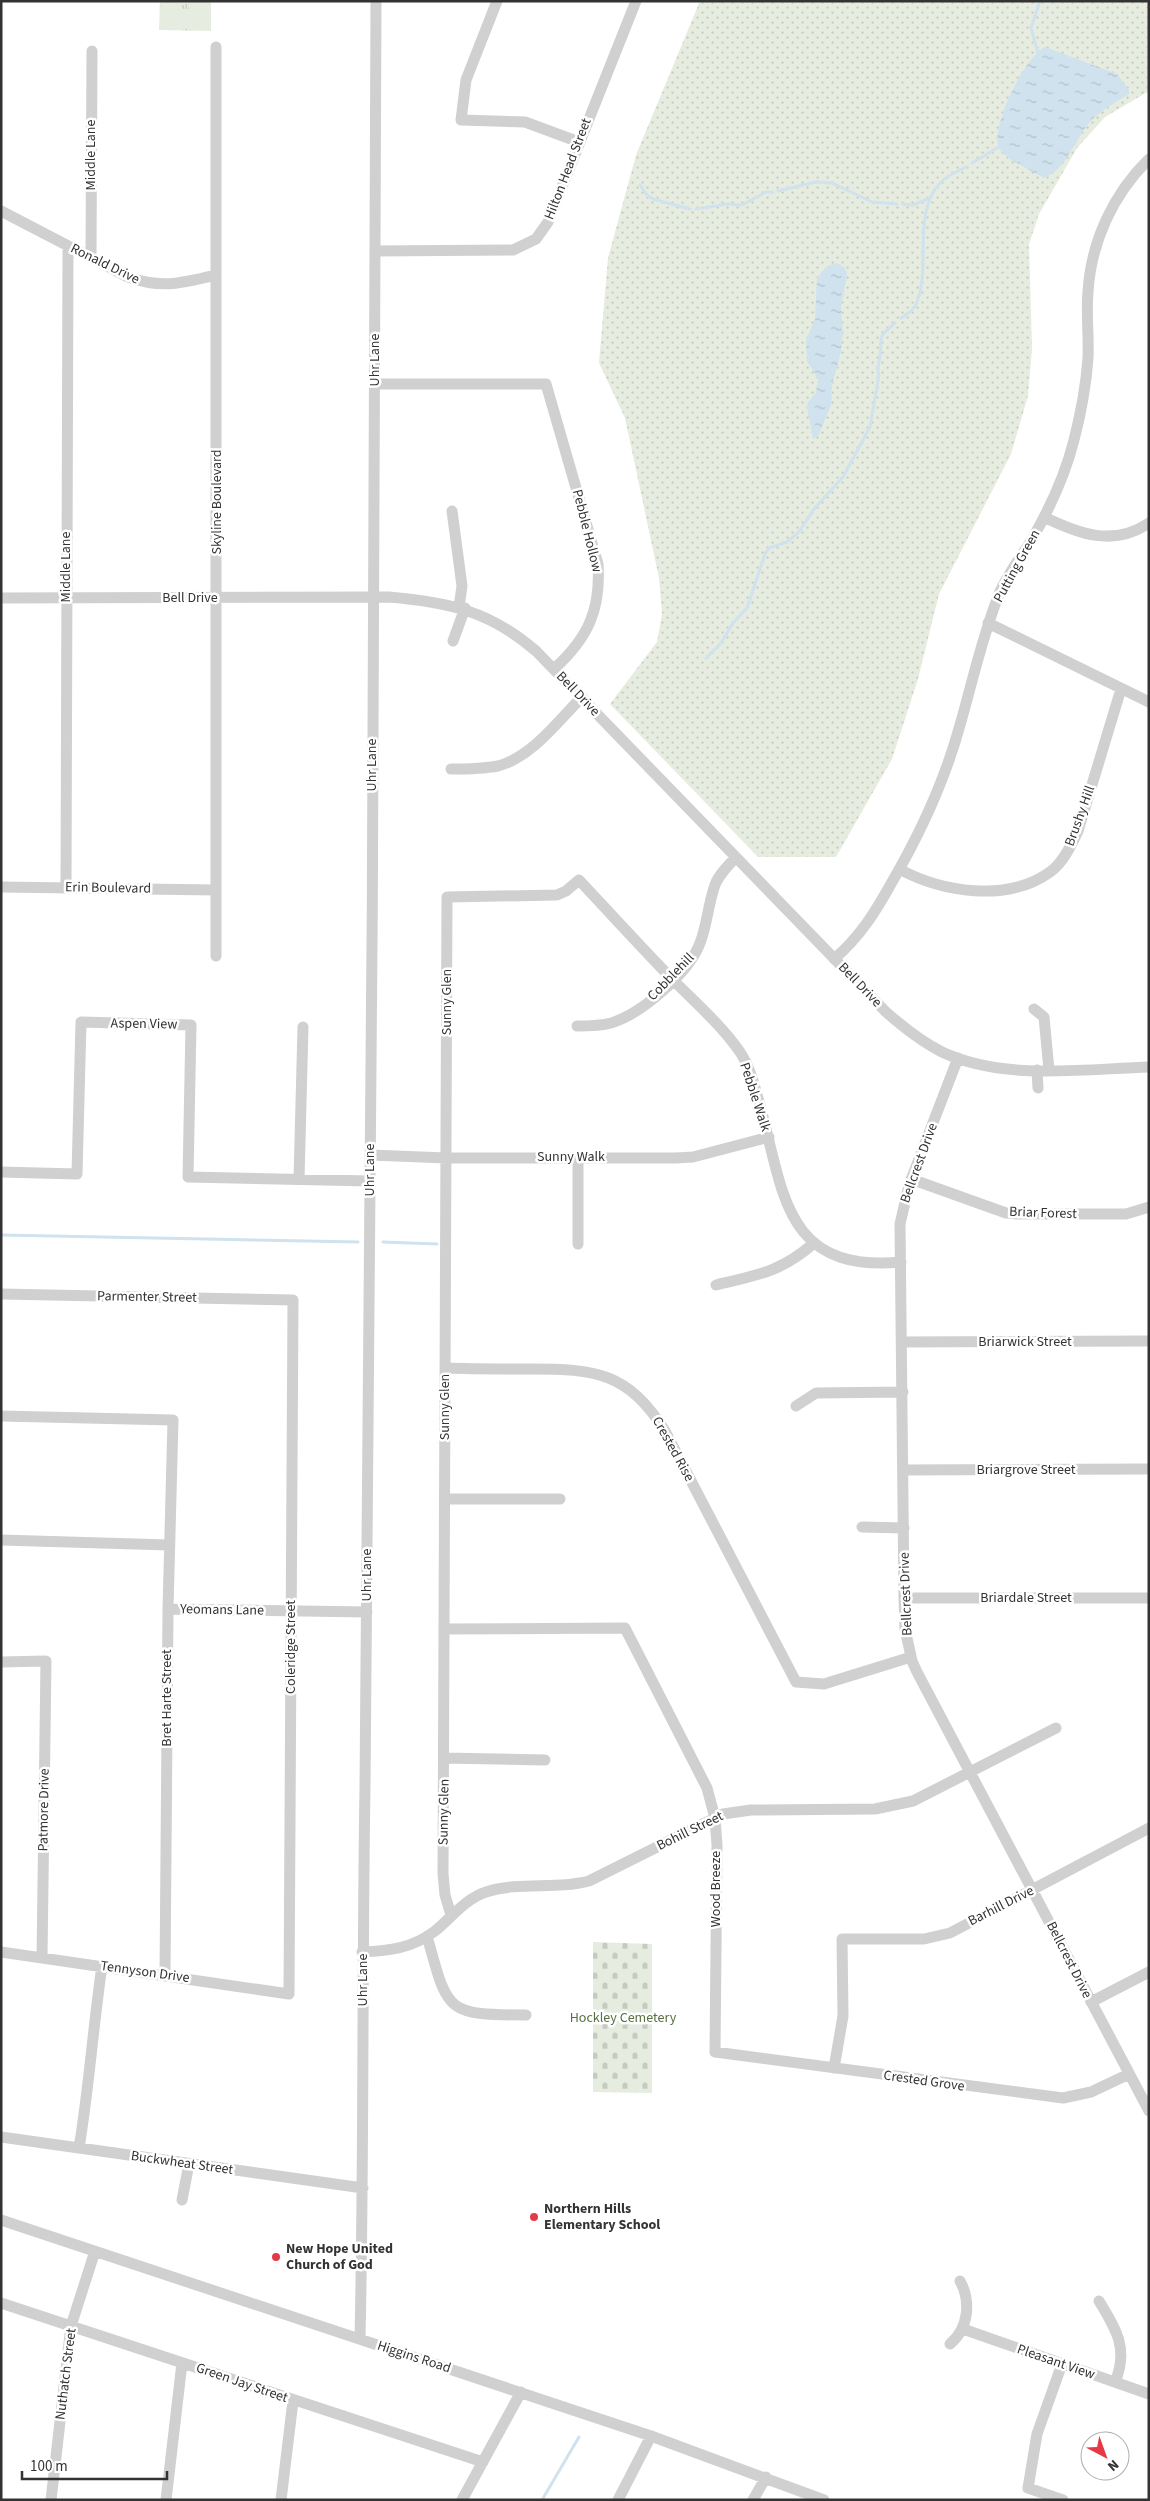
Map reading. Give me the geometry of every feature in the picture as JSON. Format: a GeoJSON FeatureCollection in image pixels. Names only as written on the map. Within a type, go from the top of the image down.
{"type":"FeatureCollection","features":[{"type":"Feature","properties":{"kind":"street","name":"Uhr Lane"},"geometry":{"type":"LineString","coordinates":[[360,2339],[363,2188],[362,1952],[370,1181],[376,1]]}},
{"type":"Feature","properties":{"kind":"street","name":"Hilton Head Street"},"geometry":{"type":"LineString","coordinates":[[375,251],[513,250],[524,247],[536,239],[548,222],[636,1]]}},
{"type":"Feature","properties":{"kind":"street"},"geometry":{"type":"LineString","coordinates":[[493,2],[466,80],[461,120],[526,122],[579,142]]}},
{"type":"Feature","properties":{"kind":"street","name":"Skyline Boulevard"},"geometry":{"type":"LineString","coordinates":[[216,47],[216,956]]}},
{"type":"Feature","properties":{"kind":"street","name":"Middle Lane"},"geometry":{"type":"LineString","coordinates":[[90,258],[92,51]]}},
{"type":"Feature","properties":{"kind":"street","name":"Putting Green"},"geometry":{"type":"LineString","coordinates":[[834,959],[847,948],[866,926],[899,869],[934,801],[949,759],[988,623],[1000,591],[1044,517],[1063,476],[1074,441],[1083,399],[1088,357],[1088,293],[1094,251],[1110,211],[1133,176],[1149,159]]}},
{"type":"Feature","properties":{"kind":"street","name":"Ronald Drive"},"geometry":{"type":"LineString","coordinates":[[1,211],[128,277],[148,284],[179,284],[216,275]]}},
{"type":"Feature","properties":{"kind":"street","name":"Middle Lane"},"geometry":{"type":"LineString","coordinates":[[66,887],[68,246]]}},
{"type":"Feature","properties":{"kind":"street","name":"Pebble Hollow"},"geometry":{"type":"LineString","coordinates":[[375,384],[546,384],[598,564],[600,586],[596,606],[586,632],[554,669]]}},
{"type":"Feature","properties":{"kind":"street"},"geometry":{"type":"LineString","coordinates":[[452,511],[462,586],[462,608],[454,641]]}},
{"type":"Feature","properties":{"kind":"street"},"geometry":{"type":"LineString","coordinates":[[1044,517],[1070,530],[1100,536],[1125,535],[1149,523]]}},
{"type":"Feature","properties":{"kind":"street","name":"Bell Drive"},"geometry":{"type":"LineString","coordinates":[[1,598],[372,598],[430,600],[462,608],[490,618],[522,639],[554,669],[834,959],[904,1027],[941,1051],[989,1067],[1036,1070],[1149,1067]]}},
{"type":"Feature","properties":{"kind":"street"},"geometry":{"type":"LineString","coordinates":[[988,623],[1149,702]]}},
{"type":"Feature","properties":{"kind":"street","name":"Brushy Hill"},"geometry":{"type":"LineString","coordinates":[[899,869],[919,880],[941,887],[988,890],[1005,890],[1020,886],[1051,872],[1070,847],[1078,830],[1121,689]]}},
{"type":"Feature","properties":{"kind":"street"},"geometry":{"type":"LineString","coordinates":[[451,769],[480,769],[498,766],[515,759],[531,748],[582,697]]}},
{"type":"Feature","properties":{"kind":"street","name":"Cobblehill"},"geometry":{"type":"LineString","coordinates":[[577,1026],[605,1024],[628,1016],[673,979],[693,958],[707,926],[714,886],[736,857]]}},
{"type":"Feature","properties":{"kind":"street","name":"Pebble Walk"},"geometry":{"type":"LineString","coordinates":[[447,897],[557,895],[566,891],[579,880],[728,1037],[746,1062],[769,1137],[786,1206],[800,1229],[814,1243],[833,1256],[845,1260],[875,1264],[901,1262]]}},
{"type":"Feature","properties":{"kind":"street","name":"Erin Boulevard"},"geometry":{"type":"LineString","coordinates":[[1,887],[216,890]]}},
{"type":"Feature","properties":{"kind":"street","name":"Sunny Glen"},"geometry":{"type":"LineString","coordinates":[[447,897],[443,1874],[445,1895],[451,1915]]}},
{"type":"Feature","properties":{"kind":"street"},"geometry":{"type":"LineString","coordinates":[[1034,1008],[1044,1017],[1049,1070]]}},
{"type":"Feature","properties":{"kind":"street","name":"Aspen View"},"geometry":{"type":"LineString","coordinates":[[1,1172],[77,1174],[80,1022],[90,1022],[191,1025],[188,1177],[370,1181]]}},
{"type":"Feature","properties":{"kind":"street"},"geometry":{"type":"LineString","coordinates":[[300,1179],[303,1027]]}},
{"type":"Feature","properties":{"kind":"street","name":"Bellcrest Drive"},"geometry":{"type":"LineString","coordinates":[[958,1058],[912,1179],[902,1212],[905,1629],[911,1657],[969,1773],[1149,2111]]}},
{"type":"Feature","properties":{"kind":"street"},"geometry":{"type":"LineString","coordinates":[[1036,1070],[1038,1088]]}},
{"type":"Feature","properties":{"kind":"street","name":"Sunny Walk"},"geometry":{"type":"LineString","coordinates":[[370,1155],[447,1158],[693,1157],[769,1137]]}},
{"type":"Feature","properties":{"kind":"street"},"geometry":{"type":"LineString","coordinates":[[578,1157],[578,1244]]}},
{"type":"Feature","properties":{"kind":"street","name":"Briar Forest"},"geometry":{"type":"LineString","coordinates":[[912,1179],[1006,1213],[1126,1214],[1149,1207]]}},
{"type":"Feature","properties":{"kind":"street"},"geometry":{"type":"LineString","coordinates":[[716,1285],[781,1268],[795,1260],[814,1243]]}},
{"type":"Feature","properties":{"kind":"street","name":"Parmenter Street"},"geometry":{"type":"LineString","coordinates":[[1,1294],[293,1300]]}},
{"type":"Feature","properties":{"kind":"street","name":"Coleridge Street"},"geometry":{"type":"LineString","coordinates":[[290,1994],[293,1300]]}},
{"type":"Feature","properties":{"kind":"street","name":"Briarwick Street"},"geometry":{"type":"LineString","coordinates":[[902,1342],[1149,1341]]}},
{"type":"Feature","properties":{"kind":"street","name":"Crested Rise"},"geometry":{"type":"LineString","coordinates":[[446,1368],[570,1369],[591,1372],[612,1378],[638,1396],[655,1414],[665,1430],[796,1682],[824,1684],[911,1657]]}},
{"type":"Feature","properties":{"kind":"street"},"geometry":{"type":"LineString","coordinates":[[796,1406],[816,1393],[903,1392]]}},
{"type":"Feature","properties":{"kind":"street","name":"Bret Harte Street"},"geometry":{"type":"LineString","coordinates":[[1,1416],[173,1420],[168,1609],[165,1975]]}},
{"type":"Feature","properties":{"kind":"street","name":"Briargrove Street"},"geometry":{"type":"LineString","coordinates":[[904,1470],[1149,1469]]}},
{"type":"Feature","properties":{"kind":"street"},"geometry":{"type":"LineString","coordinates":[[445,1499],[560,1499]]}},
{"type":"Feature","properties":{"kind":"street"},"geometry":{"type":"LineString","coordinates":[[862,1527],[904,1528]]}},
{"type":"Feature","properties":{"kind":"street"},"geometry":{"type":"LineString","coordinates":[[1,1540],[169,1544]]}},
{"type":"Feature","properties":{"kind":"street","name":"Briardale Street"},"geometry":{"type":"LineString","coordinates":[[904,1598],[1149,1598]]}},
{"type":"Feature","properties":{"kind":"street","name":"Yeomans Lane"},"geometry":{"type":"LineString","coordinates":[[168,1609],[367,1612]]}},
{"type":"Feature","properties":{"kind":"street","name":"Wood Breeze"},"geometry":{"type":"LineString","coordinates":[[445,1629],[625,1628],[707,1788],[715,1818],[715,2052]]}},
{"type":"Feature","properties":{"kind":"street","name":"Patmore Drive"},"geometry":{"type":"LineString","coordinates":[[1,1662],[46,1662],[42,1958]]}},
{"type":"Feature","properties":{"kind":"street","name":"Bohill Street"},"geometry":{"type":"LineString","coordinates":[[362,1952],[398,1949],[427,1936],[477,1895],[503,1887],[567,1886],[589,1881],[715,1818],[751,1810],[888,1808],[913,1801],[1056,1728]]}},
{"type":"Feature","properties":{"kind":"street"},"geometry":{"type":"LineString","coordinates":[[444,1758],[545,1760]]}},
{"type":"Feature","properties":{"kind":"street","name":"Barhill Drive"},"geometry":{"type":"LineString","coordinates":[[834,2068],[842,2016],[842,1939],[932,1938],[950,1933],[1149,1828]]}},
{"type":"Feature","properties":{"kind":"street"},"geometry":{"type":"LineString","coordinates":[[427,1936],[442,1989],[456,2007],[483,2015],[526,2015]]}},
{"type":"Feature","properties":{"kind":"street","name":"Tennyson Drive"},"geometry":{"type":"LineString","coordinates":[[1,1952],[290,1994]]}},
{"type":"Feature","properties":{"kind":"street"},"geometry":{"type":"LineString","coordinates":[[79,2148],[88,2091],[91,2044],[102,1966]]}},
{"type":"Feature","properties":{"kind":"street"},"geometry":{"type":"LineString","coordinates":[[1091,2002],[1149,1972]]}},
{"type":"Feature","properties":{"kind":"street","name":"Crested Grove"},"geometry":{"type":"LineString","coordinates":[[715,2052],[1063,2098],[1091,2092],[1129,2074]]}},
{"type":"Feature","properties":{"kind":"street","name":"Buckwheat Street"},"geometry":{"type":"LineString","coordinates":[[1,2137],[363,2188]]}},
{"type":"Feature","properties":{"kind":"street"},"geometry":{"type":"LineString","coordinates":[[182,2200],[189,2164]]}},
{"type":"Feature","properties":{"kind":"street","name":"Higgins Road"},"geometry":{"type":"LineString","coordinates":[[1,2220],[651,2436],[824,2500]]}},
{"type":"Feature","properties":{"kind":"street","name":"Nuthatch Street"},"geometry":{"type":"LineString","coordinates":[[51,2500],[71,2326],[95,2251]]}},
{"type":"Feature","properties":{"kind":"street"},"geometry":{"type":"LineString","coordinates":[[950,2344],[962,2330],[967,2304],[966,2293],[960,2281]]}},
{"type":"Feature","properties":{"kind":"street"},"geometry":{"type":"LineString","coordinates":[[1099,2301],[1114,2326],[1121,2350],[1121,2364],[1114,2382]]}},
{"type":"Feature","properties":{"kind":"street","name":"Green Jay Street"},"geometry":{"type":"LineString","coordinates":[[1,2303],[483,2462]]}},
{"type":"Feature","properties":{"kind":"street","name":"Pleasant View"},"geometry":{"type":"LineString","coordinates":[[962,2330],[1149,2394]]}},
{"type":"Feature","properties":{"kind":"street"},"geometry":{"type":"LineString","coordinates":[[166,2500],[182,2363]]}},
{"type":"Feature","properties":{"kind":"street"},"geometry":{"type":"LineString","coordinates":[[1062,2364],[1037,2434],[1028,2488],[1063,2500]]}},
{"type":"Feature","properties":{"kind":"street"},"geometry":{"type":"LineString","coordinates":[[462,2500],[521,2392]]}},
{"type":"Feature","properties":{"kind":"street"},"geometry":{"type":"LineString","coordinates":[[281,2500],[293,2400]]}},
{"type":"Feature","properties":{"kind":"street"},"geometry":{"type":"LineString","coordinates":[[618,2500],[651,2436]]}},
{"type":"Feature","properties":{"kind":"street"},"geometry":{"type":"LineString","coordinates":[[753,2500],[766,2477]]}},
{"type":"Feature","properties":{"kind":"green space"},"geometry":{"type":"Polygon","coordinates":[[[160,1],[211,1],[211,31],[159,30],[160,1]]]}},
{"type":"Feature","properties":{"kind":"green space"},"geometry":{"type":"Polygon","coordinates":[[[164,1],[180,1],[180,22],[164,22],[164,1]]]}},
{"type":"Feature","properties":{"kind":"green space"},"geometry":{"type":"Polygon","coordinates":[[[189,1],[206,1],[205,22],[189,22],[189,1]]]}},
{"type":"Feature","properties":{"kind":"green space"},"geometry":{"type":"Polygon","coordinates":[[[700,1],[1149,1],[1149,91],[1105,117],[1077,148],[1039,214],[1029,244],[1032,348],[1028,396],[1011,454],[939,594],[918,679],[892,759],[836,857],[758,857],[610,704],[657,642],[662,614],[659,578],[625,418],[599,363],[608,258],[636,155],[700,1]]]}},
{"type":"Feature","properties":{"kind":"green space","name":"Hockley Cemetery"},"geometry":{"type":"Polygon","coordinates":[[[593,1942],[652,1944],[652,2093],[593,2092],[593,1942]]]}},
{"type":"Feature","properties":{"kind":"water"},"geometry":{"type":"Polygon","coordinates":[[[1045,47],[1117,74],[1129,90],[1129,94],[1095,117],[1085,128],[1059,168],[1044,178],[1006,156],[999,148],[998,138],[1004,109],[1019,77],[1037,53],[1045,47]]]}},
{"type":"Feature","properties":{"kind":"water"},"geometry":{"type":"Polygon","coordinates":[[[837,263],[845,268],[847,274],[841,308],[843,332],[841,352],[832,385],[831,405],[818,436],[813,439],[807,407],[808,402],[816,393],[818,379],[807,361],[806,340],[815,319],[817,278],[827,266],[837,263]]]}},
{"type":"Feature","properties":{"kind":"waterway"},"geometry":{"type":"LineString","coordinates":[[1038,53],[1031,28],[1040,1]]}},
{"type":"Feature","properties":{"kind":"waterway"},"geometry":{"type":"LineString","coordinates":[[972,163],[1002,145]]}},
{"type":"Feature","properties":{"kind":"waterway"},"geometry":{"type":"LineString","coordinates":[[901,318],[914,307],[921,288],[924,225],[932,195],[943,180],[966,167]]}},
{"type":"Feature","properties":{"kind":"waterway"},"geometry":{"type":"LineString","coordinates":[[778,191],[816,182],[832,183],[872,202],[897,204]]}},
{"type":"Feature","properties":{"kind":"waterway"},"geometry":{"type":"LineString","coordinates":[[640,185],[647,195],[653,199],[690,209]]}},
{"type":"Feature","properties":{"kind":"waterway"},"geometry":{"type":"LineString","coordinates":[[696,209],[727,204],[742,205],[766,192],[772,192]]}},
{"type":"Feature","properties":{"kind":"waterway"},"geometry":{"type":"LineString","coordinates":[[903,204],[913,205],[930,198]]}},
{"type":"Feature","properties":{"kind":"waterway"},"geometry":{"type":"LineString","coordinates":[[706,658],[721,643],[733,623],[747,608],[765,554],[769,548],[787,542],[799,532],[814,509],[843,477],[870,427],[879,375],[881,339],[883,334],[895,323]]}},
{"type":"Feature","properties":{"kind":"waterway"},"geometry":{"type":"LineString","coordinates":[[1,1235],[358,1242]]}},
{"type":"Feature","properties":{"kind":"waterway"},"geometry":{"type":"LineString","coordinates":[[383,1242],[437,1244]]}},
{"type":"Feature","properties":{"kind":"waterway"},"geometry":{"type":"LineString","coordinates":[[542,2500],[579,2437]]}},
{"type":"Feature","properties":{"kind":"place","name":"Northern Hills Elementary School"},"geometry":{"type":"Point","coordinates":[534,2217]}},
{"type":"Feature","properties":{"kind":"place","name":"New Hope United Church of God"},"geometry":{"type":"Point","coordinates":[276,2257]}}]}
